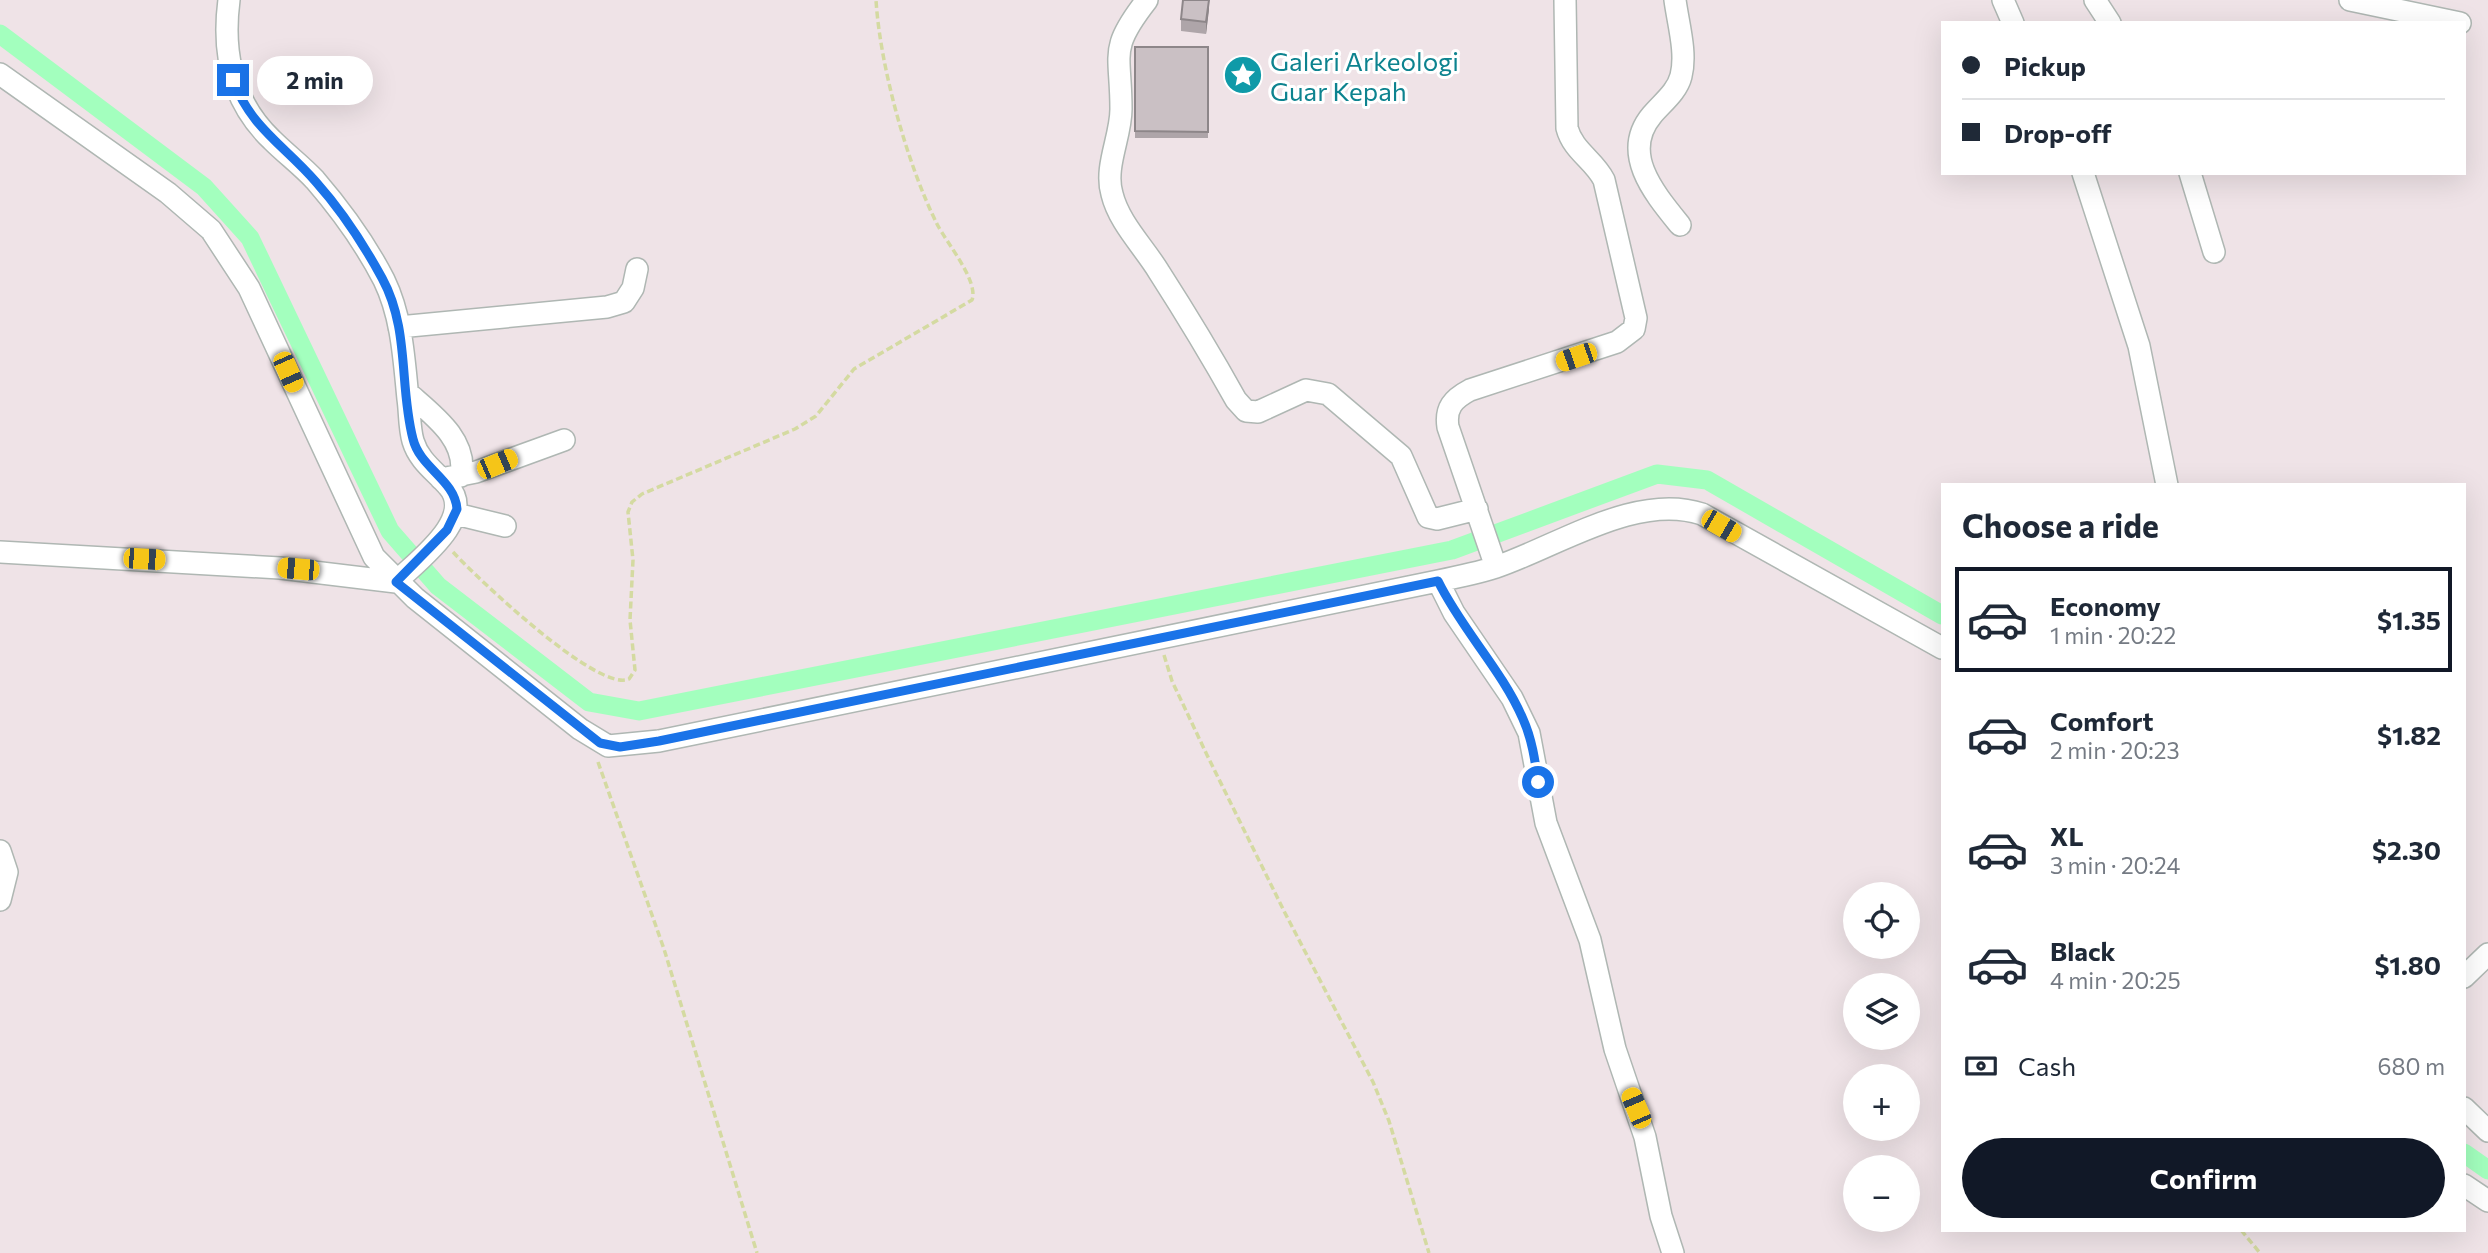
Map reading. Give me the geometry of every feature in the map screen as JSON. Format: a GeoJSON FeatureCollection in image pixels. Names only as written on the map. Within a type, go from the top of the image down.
{"type":"FeatureCollection","features":[{"type":"Feature","properties":{"kind":"street"},"geometry":{"type":"LineString","coordinates":[[229,0],[227,54],[233,80],[243,103],[261,129],[316,182],[343,217],[383,280],[399,327],[413,441],[422,460],[451,478]]}},
{"type":"Feature","properties":{"kind":"street"},"geometry":{"type":"LineString","coordinates":[[1147,0],[1125,29],[1119,46],[1121,115],[1111,172],[1112,194],[1127,226],[1172,291],[1236,400],[1246,411],[1258,412],[1306,390],[1328,394],[1401,456],[1427,517],[1437,519],[1479,514]]}},
{"type":"Feature","properties":{"kind":"street"},"geometry":{"type":"LineString","coordinates":[[1493,559],[1448,427],[1447,412],[1453,400],[1470,390],[1618,342],[1629,334],[1636,323],[1635,305],[1604,180],[1597,168],[1575,147],[1567,128],[1565,0]]}},
{"type":"Feature","properties":{"kind":"street"},"geometry":{"type":"LineString","coordinates":[[1675,0],[1681,75],[1675,89],[1640,132],[1638,145],[1651,184],[1679,225]]}},
{"type":"Feature","properties":{"kind":"street"},"geometry":{"type":"LineString","coordinates":[[2003,0],[2012,21]]}},
{"type":"Feature","properties":{"kind":"street"},"geometry":{"type":"LineString","coordinates":[[2095,0],[2109,21]]}},
{"type":"Feature","properties":{"kind":"street"},"geometry":{"type":"LineString","coordinates":[[2350,0],[2453,21]]}},
{"type":"Feature","properties":{"kind":"street"},"geometry":{"type":"LineString","coordinates":[[0,74],[168,193],[219,239],[249,288],[374,557],[396,582],[600,743],[614,747],[645,744],[1438,581],[1493,559],[1642,511],[1666,508],[1702,514],[1941,647]]}},
{"type":"Feature","properties":{"kind":"street"},"geometry":{"type":"LineString","coordinates":[[2084,175],[2139,346],[2167,483]]}},
{"type":"Feature","properties":{"kind":"street"},"geometry":{"type":"LineString","coordinates":[[2191,175],[2214,252]]}},
{"type":"Feature","properties":{"kind":"street"},"geometry":{"type":"LineString","coordinates":[[399,327],[607,307],[624,302],[633,288],[637,269]]}},
{"type":"Feature","properties":{"kind":"street"},"geometry":{"type":"LineString","coordinates":[[396,582],[437,541],[456,513],[451,478],[463,457],[459,445],[408,393]]}},
{"type":"Feature","properties":{"kind":"street"},"geometry":{"type":"LineString","coordinates":[[451,478],[564,440]]}},
{"type":"Feature","properties":{"kind":"street"},"geometry":{"type":"LineString","coordinates":[[456,513],[505,526]]}},
{"type":"Feature","properties":{"kind":"street"},"geometry":{"type":"LineString","coordinates":[[0,552],[280,568],[396,582]]}},
{"type":"Feature","properties":{"kind":"street"},"geometry":{"type":"LineString","coordinates":[[1438,581],[1460,622],[1512,698],[1529,733],[1546,822],[1590,940],[1615,1049],[1643,1129],[1661,1216],[1674,1253]]}},
{"type":"Feature","properties":{"kind":"street"},"geometry":{"type":"LineString","coordinates":[[0,851],[7,872],[0,900]]}},
{"type":"Feature","properties":{"kind":"street"},"geometry":{"type":"LineString","coordinates":[[2466,975],[2488,954]]}},
{"type":"Feature","properties":{"kind":"street"},"geometry":{"type":"LineString","coordinates":[[2466,1110],[2488,1131]]}},
{"type":"Feature","properties":{"kind":"street"},"geometry":{"type":"LineString","coordinates":[[2466,1186],[2488,1201]]}},
{"type":"Feature","properties":{"kind":"path"},"geometry":{"type":"LineString","coordinates":[[437,541],[548,638],[604,677],[624,681],[635,670],[630,620],[633,560],[628,519],[632,502],[642,494],[807,422],[822,409],[854,369],[972,300],[972,286],[937,224],[899,119],[881,40],[876,0]]}},
{"type":"Feature","properties":{"kind":"path"},"geometry":{"type":"LineString","coordinates":[[1163,639],[1172,681],[1284,913],[1373,1082],[1389,1121],[1429,1253]]}},
{"type":"Feature","properties":{"kind":"path"},"geometry":{"type":"LineString","coordinates":[[600,743],[598,767],[664,949],[757,1253]]}},
{"type":"Feature","properties":{"kind":"path"},"geometry":{"type":"LineString","coordinates":[[2243,1232],[2260,1253]]}},
{"type":"Feature","properties":{"kind":"building"},"geometry":{"type":"Polygon","coordinates":[[[1183,0],[1209,0],[1206,22],[1181,19],[1183,0]]]}},
{"type":"Feature","properties":{"kind":"building"},"geometry":{"type":"Polygon","coordinates":[[[1135,47],[1208,47],[1208,132],[1135,131],[1135,47]]]}},
{"type":"Feature","properties":{"kind":"waterway"},"geometry":{"type":"LineString","coordinates":[[0,34],[204,187],[250,238],[390,531],[438,586],[589,702],[639,711],[1452,550],[1657,474],[1707,480],[1941,614]]}},
{"type":"Feature","properties":{"kind":"waterway"},"geometry":{"type":"LineString","coordinates":[[2466,1154],[2488,1170]]}},
{"type":"Feature","properties":{"kind":"place","name":"Galeri Arkeologi Guar Kepah"},"geometry":{"type":"Point","coordinates":[1243,75]}},
{"type":"Feature","properties":{"kind":"route"},"geometry":{"type":"LineString","coordinates":[[233,80],[251,116],[261,129],[301,165],[343,217],[383,280],[394,307],[405,366],[413,441],[422,460],[453,493],[457,509],[447,530],[396,582],[600,743],[620,747],[645,744],[1438,581],[1454,613],[1522,716],[1535,755],[1538,782]]}}]}
